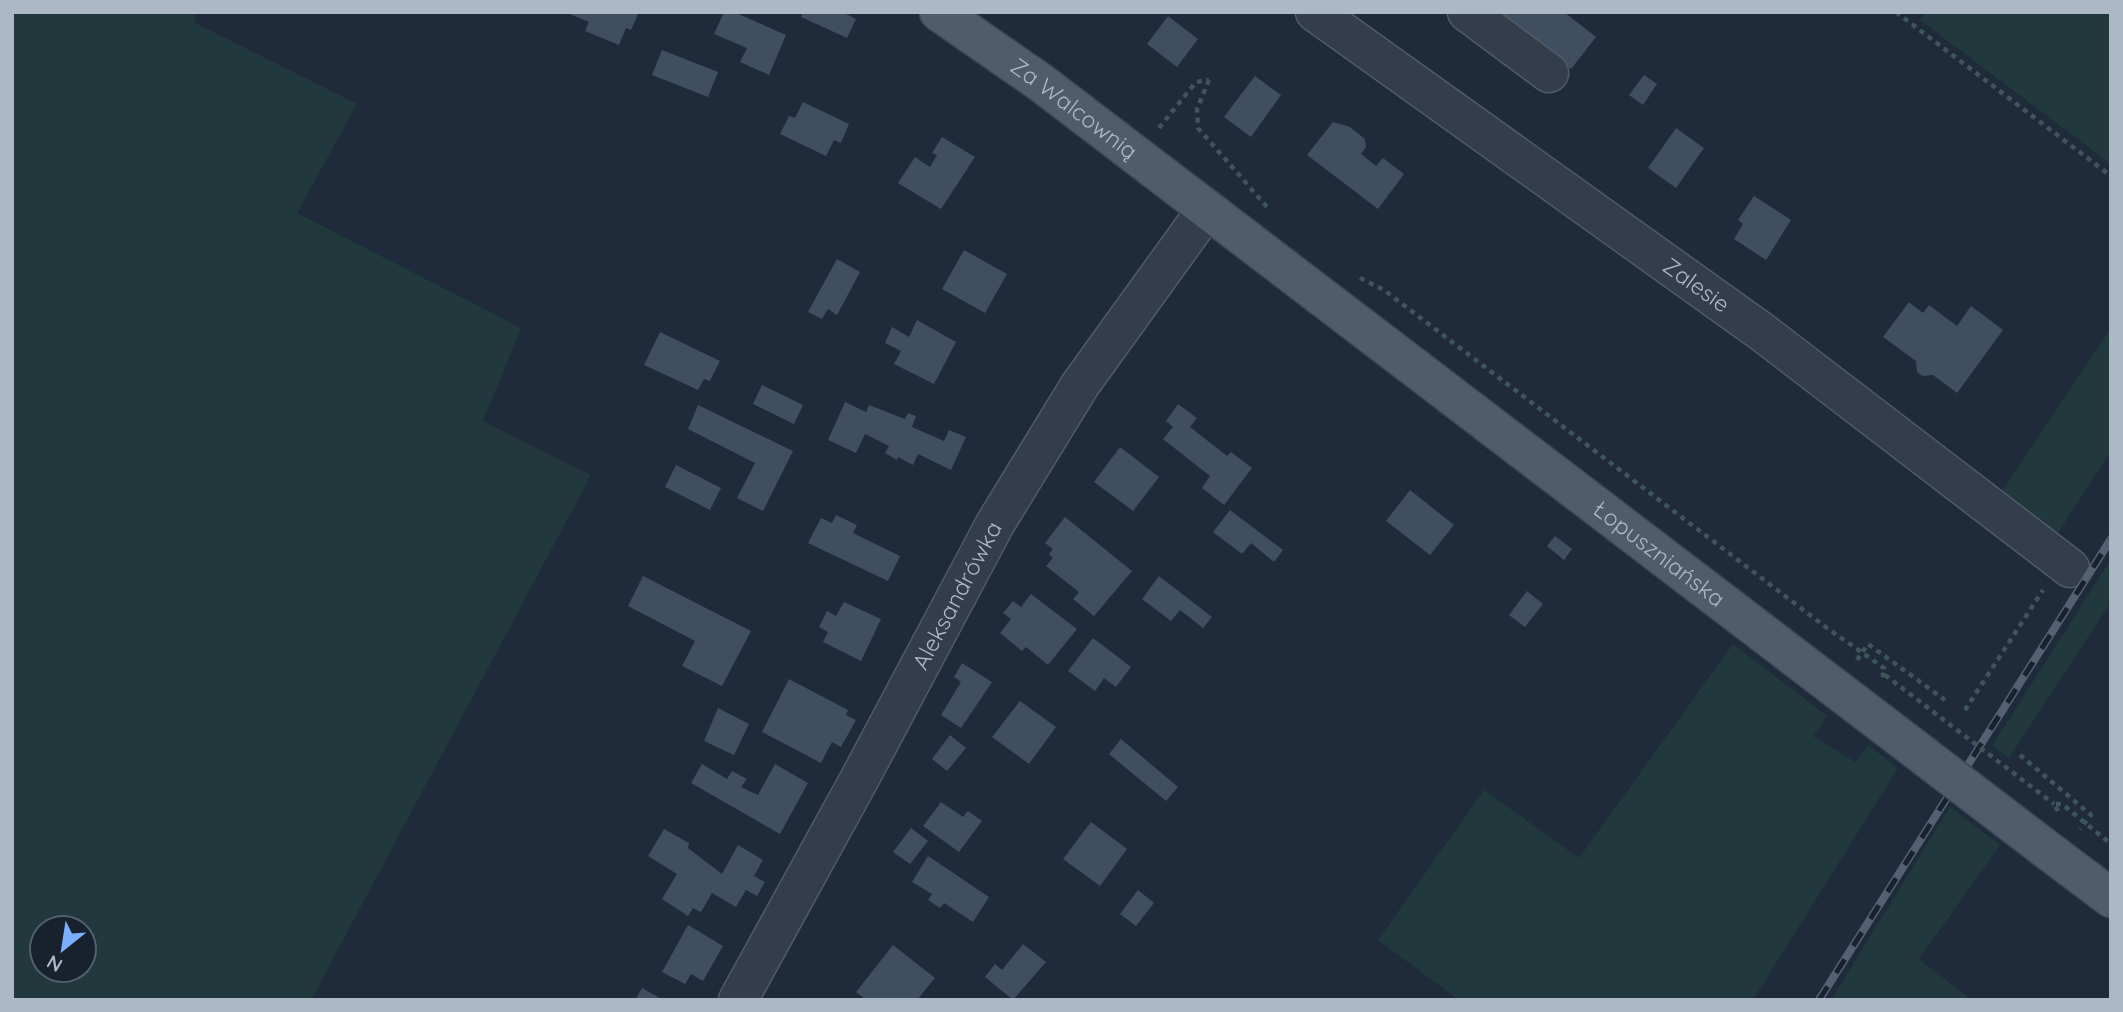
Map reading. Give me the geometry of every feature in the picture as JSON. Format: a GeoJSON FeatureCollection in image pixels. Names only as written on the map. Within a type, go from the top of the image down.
{"type":"FeatureCollection","features":[{"type":"Feature","properties":{"kind":"main road","name":"Za Walcownią"},"geometry":{"type":"LineString","coordinates":[[939,12],[998,51],[1207,209]]}},
{"type":"Feature","properties":{"kind":"main road","name":"Łopuszniańska"},"geometry":{"type":"LineString","coordinates":[[1207,209],[1873,684],[2042,846],[2111,898]]}},
{"type":"Feature","properties":{"kind":"street","name":"Zalesie"},"geometry":{"type":"LineString","coordinates":[[1315,12],[1762,332],[2064,564]]}},
{"type":"Feature","properties":{"kind":"street"},"geometry":{"type":"LineString","coordinates":[[1467,12],[1549,74]]}},
{"type":"Feature","properties":{"kind":"street","name":"Aleksandrówka"},"geometry":{"type":"LineString","coordinates":[[738,1000],[995,524],[1080,385],[1207,209]]}},
{"type":"Feature","properties":{"kind":"path"},"geometry":{"type":"LineString","coordinates":[[1896,12],[2111,176]]}},
{"type":"Feature","properties":{"kind":"path"},"geometry":{"type":"LineString","coordinates":[[1153,135],[1196,82],[1209,80],[1197,109],[1198,128],[1273,216]]}},
{"type":"Feature","properties":{"kind":"path"},"geometry":{"type":"LineString","coordinates":[[1350,273],[1384,290],[1884,668],[1873,684],[2054,804],[2057,811]]}},
{"type":"Feature","properties":{"kind":"path"},"geometry":{"type":"LineString","coordinates":[[1965,710],[2064,564]]}},
{"type":"Feature","properties":{"kind":"path"},"geometry":{"type":"LineString","coordinates":[[1857,660],[1868,644],[1945,700]]}},
{"type":"Feature","properties":{"kind":"path"},"geometry":{"type":"LineString","coordinates":[[2020,755],[2091,815],[2080,829]]}},
{"type":"Feature","properties":{"kind":"path"},"geometry":{"type":"LineString","coordinates":[[2054,804],[2062,804],[2111,844]]}},
{"type":"Feature","properties":{"kind":"green space"},"geometry":{"type":"Polygon","coordinates":[[[12,12],[194,12],[195,23],[357,104],[297,213],[521,328],[483,421],[591,475],[311,1000],[12,1000],[12,12]]]}},
{"type":"Feature","properties":{"kind":"green space"},"geometry":{"type":"Polygon","coordinates":[[[1925,12],[2111,12],[2111,164],[1920,20],[1925,12]]]}},
{"type":"Feature","properties":{"kind":"green space"},"geometry":{"type":"Polygon","coordinates":[[[2111,328],[2111,451],[2054,539],[1998,497],[2111,328]]]}},
{"type":"Feature","properties":{"kind":"green space"},"geometry":{"type":"Polygon","coordinates":[[[2111,559],[2111,602],[2009,758],[1992,746],[2111,559]]]}},
{"type":"Feature","properties":{"kind":"green space"},"geometry":{"type":"Polygon","coordinates":[[[1733,644],[1827,716],[1813,736],[1855,762],[1868,745],[1898,768],[1753,1000],[1459,1000],[1378,940],[1484,790],[1579,858],[1733,644]]]}},
{"type":"Feature","properties":{"kind":"green space"},"geometry":{"type":"Polygon","coordinates":[[[1950,807],[2000,845],[1919,959],[1971,1000],[1831,1000],[1950,807]]]}},
{"type":"Feature","properties":{"kind":"building"},"geometry":{"type":"Polygon","coordinates":[[[565,12],[638,14],[631,30],[626,28],[619,45],[585,31],[589,22],[565,12]]]}},
{"type":"Feature","properties":{"kind":"building"},"geometry":{"type":"Polygon","coordinates":[[[724,12],[734,12],[786,35],[769,75],[740,62],[747,48],[714,34],[724,12]]]}},
{"type":"Feature","properties":{"kind":"building"},"geometry":{"type":"Polygon","coordinates":[[[803,12],[842,12],[856,19],[847,38],[801,17],[803,12]]]}},
{"type":"Feature","properties":{"kind":"building"},"geometry":{"type":"Polygon","coordinates":[[[1493,12],[1564,12],[1596,37],[1571,69],[1493,12]]]}},
{"type":"Feature","properties":{"kind":"building"},"geometry":{"type":"Polygon","coordinates":[[[1168,16],[1198,39],[1177,67],[1147,44],[1168,16]]]}},
{"type":"Feature","properties":{"kind":"building"},"geometry":{"type":"Polygon","coordinates":[[[662,50],[718,72],[708,97],[652,75],[662,50]]]}},
{"type":"Feature","properties":{"kind":"building"},"geometry":{"type":"Polygon","coordinates":[[[1644,75],[1657,84],[1643,105],[1629,95],[1644,75]]]}},
{"type":"Feature","properties":{"kind":"building"},"geometry":{"type":"Polygon","coordinates":[[[1255,76],[1281,95],[1251,137],[1224,117],[1255,76]]]}},
{"type":"Feature","properties":{"kind":"building"},"geometry":{"type":"Polygon","coordinates":[[[803,102],[849,124],[841,143],[834,140],[826,156],[780,134],[789,116],[795,118],[803,102]]]}},
{"type":"Feature","properties":{"kind":"building"},"geometry":{"type":"Polygon","coordinates":[[[1333,122],[1350,127],[1365,139],[1366,147],[1361,154],[1376,166],[1383,158],[1404,174],[1378,209],[1307,155],[1333,122]]]}},
{"type":"Feature","properties":{"kind":"building"},"geometry":{"type":"Polygon","coordinates":[[[1676,128],[1704,148],[1676,188],[1648,168],[1676,128]]]}},
{"type":"Feature","properties":{"kind":"building"},"geometry":{"type":"Polygon","coordinates":[[[942,137],[975,157],[941,209],[898,183],[915,157],[930,167],[937,155],[932,153],[942,137]]]}},
{"type":"Feature","properties":{"kind":"building"},"geometry":{"type":"Polygon","coordinates":[[[1754,196],[1791,220],[1766,260],[1734,239],[1743,224],[1738,220],[1754,196]]]}},
{"type":"Feature","properties":{"kind":"building"},"geometry":{"type":"Polygon","coordinates":[[[964,250],[1007,274],[985,313],[942,289],[964,250]]]}},
{"type":"Feature","properties":{"kind":"building"},"geometry":{"type":"Polygon","coordinates":[[[837,259],[860,272],[837,315],[828,309],[822,319],[808,312],[837,259]]]}},
{"type":"Feature","properties":{"kind":"building"},"geometry":{"type":"Polygon","coordinates":[[[1909,302],[1923,313],[1929,305],[1957,326],[1971,306],[2003,330],[1957,393],[1933,375],[1923,376],[1917,372],[1916,361],[1883,337],[1909,302]]]}},
{"type":"Feature","properties":{"kind":"building"},"geometry":{"type":"Polygon","coordinates":[[[917,320],[956,342],[934,384],[894,364],[901,351],[885,343],[892,327],[909,337],[917,320]]]}},
{"type":"Feature","properties":{"kind":"building"},"geometry":{"type":"Polygon","coordinates":[[[660,332],[720,361],[710,381],[704,379],[698,390],[644,365],[660,332]]]}},
{"type":"Feature","properties":{"kind":"building"},"geometry":{"type":"Polygon","coordinates":[[[762,385],[803,405],[794,424],[753,404],[762,385]]]}},
{"type":"Feature","properties":{"kind":"building"},"geometry":{"type":"Polygon","coordinates":[[[845,402],[866,412],[869,405],[905,419],[908,413],[916,416],[912,427],[944,441],[949,430],[966,437],[951,470],[918,454],[913,465],[898,457],[897,460],[885,453],[889,446],[865,434],[856,453],[828,440],[845,402]]]}},
{"type":"Feature","properties":{"kind":"building"},"geometry":{"type":"Polygon","coordinates":[[[1178,404],[1197,418],[1190,427],[1227,456],[1231,452],[1252,468],[1224,505],[1202,488],[1210,476],[1163,439],[1173,427],[1166,421],[1178,404]]]}},
{"type":"Feature","properties":{"kind":"building"},"geometry":{"type":"Polygon","coordinates":[[[698,405],[793,451],[763,511],[737,498],[755,463],[688,429],[698,405]]]}},
{"type":"Feature","properties":{"kind":"building"},"geometry":{"type":"Polygon","coordinates":[[[1120,447],[1159,477],[1133,511],[1094,482],[1120,447]]]}},
{"type":"Feature","properties":{"kind":"building"},"geometry":{"type":"Polygon","coordinates":[[[676,465],[721,488],[710,510],[665,487],[676,465]]]}},
{"type":"Feature","properties":{"kind":"building"},"geometry":{"type":"Polygon","coordinates":[[[1410,490],[1454,525],[1430,555],[1386,521],[1410,490]]]}},
{"type":"Feature","properties":{"kind":"building"},"geometry":{"type":"Polygon","coordinates":[[[1230,510],[1283,550],[1274,562],[1251,543],[1242,554],[1213,532],[1230,510]]]}},
{"type":"Feature","properties":{"kind":"building"},"geometry":{"type":"Polygon","coordinates":[[[836,515],[857,525],[853,533],[900,556],[888,581],[808,543],[821,518],[832,523],[836,515]]]}},
{"type":"Feature","properties":{"kind":"building"},"geometry":{"type":"Polygon","coordinates":[[[1065,517],[1132,571],[1094,616],[1073,599],[1079,592],[1046,566],[1053,558],[1049,554],[1053,549],[1045,543],[1065,517]]]}},
{"type":"Feature","properties":{"kind":"building"},"geometry":{"type":"Polygon","coordinates":[[[1555,536],[1572,549],[1564,560],[1547,546],[1555,536]]]}},
{"type":"Feature","properties":{"kind":"building"},"geometry":{"type":"Polygon","coordinates":[[[643,576],[751,631],[722,686],[682,666],[695,641],[628,606],[643,576]]]}},
{"type":"Feature","properties":{"kind":"building"},"geometry":{"type":"Polygon","coordinates":[[[1159,576],[1212,617],[1203,628],[1180,610],[1171,621],[1142,599],[1159,576]]]}},
{"type":"Feature","properties":{"kind":"building"},"geometry":{"type":"Polygon","coordinates":[[[1527,591],[1543,604],[1525,627],[1509,615],[1527,591]]]}},
{"type":"Feature","properties":{"kind":"building"},"geometry":{"type":"Polygon","coordinates":[[[1031,594],[1077,629],[1048,665],[1026,647],[1022,651],[1000,633],[1011,619],[1003,613],[1013,601],[1021,607],[1031,594]]]}},
{"type":"Feature","properties":{"kind":"building"},"geometry":{"type":"Polygon","coordinates":[[[844,602],[881,619],[861,661],[823,642],[828,632],[819,627],[827,611],[836,616],[844,602]]]}},
{"type":"Feature","properties":{"kind":"building"},"geometry":{"type":"Polygon","coordinates":[[[1093,638],[1131,667],[1116,687],[1104,678],[1095,691],[1068,671],[1093,638]]]}},
{"type":"Feature","properties":{"kind":"building"},"geometry":{"type":"Polygon","coordinates":[[[962,663],[992,682],[961,728],[941,715],[961,682],[954,677],[962,663]]]}},
{"type":"Feature","properties":{"kind":"building"},"geometry":{"type":"Polygon","coordinates":[[[789,679],[848,710],[846,715],[856,720],[841,747],[832,742],[821,763],[762,732],[789,679]]]}},
{"type":"Feature","properties":{"kind":"building"},"geometry":{"type":"Polygon","coordinates":[[[1020,701],[1056,727],[1029,764],[992,737],[1020,701]]]}},
{"type":"Feature","properties":{"kind":"building"},"geometry":{"type":"Polygon","coordinates":[[[718,708],[749,724],[734,755],[704,741],[718,708]]]}},
{"type":"Feature","properties":{"kind":"building"},"geometry":{"type":"Polygon","coordinates":[[[950,735],[966,748],[947,771],[932,759],[950,735]]]}},
{"type":"Feature","properties":{"kind":"building"},"geometry":{"type":"Polygon","coordinates":[[[1121,739],[1178,787],[1166,801],[1109,754],[1121,739]]]}},
{"type":"Feature","properties":{"kind":"building"},"geometry":{"type":"Polygon","coordinates":[[[702,764],[727,779],[732,771],[747,779],[741,787],[758,795],[775,764],[808,783],[780,834],[691,783],[702,764]]]}},
{"type":"Feature","properties":{"kind":"building"},"geometry":{"type":"Polygon","coordinates":[[[941,802],[963,817],[968,811],[982,821],[959,852],[923,826],[941,802]]]}},
{"type":"Feature","properties":{"kind":"building"},"geometry":{"type":"Polygon","coordinates":[[[1091,822],[1127,849],[1100,886],[1063,859],[1091,822]]]}},
{"type":"Feature","properties":{"kind":"building"},"geometry":{"type":"Polygon","coordinates":[[[911,828],[928,841],[910,864],[893,852],[911,828]]]}},
{"type":"Feature","properties":{"kind":"building"},"geometry":{"type":"Polygon","coordinates":[[[664,829],[689,843],[688,848],[722,874],[738,845],[763,860],[754,876],[765,882],[757,896],[746,890],[736,907],[712,893],[701,912],[693,908],[688,916],[662,899],[677,874],[648,856],[664,829]]]}},
{"type":"Feature","properties":{"kind":"building"},"geometry":{"type":"Polygon","coordinates":[[[928,856],[989,897],[973,922],[944,903],[940,908],[928,900],[932,894],[912,882],[928,856]]]}},
{"type":"Feature","properties":{"kind":"building"},"geometry":{"type":"Polygon","coordinates":[[[1138,890],[1154,903],[1136,926],[1120,914],[1138,890]]]}},
{"type":"Feature","properties":{"kind":"building"},"geometry":{"type":"Polygon","coordinates":[[[688,925],[723,946],[703,981],[691,974],[685,984],[662,972],[688,925]]]}},
{"type":"Feature","properties":{"kind":"building"},"geometry":{"type":"Polygon","coordinates":[[[1023,944],[1046,962],[1013,1000],[985,977],[995,964],[1002,970],[1023,944]]]}},
{"type":"Feature","properties":{"kind":"building"},"geometry":{"type":"Polygon","coordinates":[[[893,945],[935,978],[917,1000],[866,1000],[856,992],[893,945]]]}},
{"type":"Feature","properties":{"kind":"building"},"geometry":{"type":"Polygon","coordinates":[[[642,988],[663,1000],[635,1000],[642,988]]]}},
{"type":"Feature","properties":{"kind":"railway"},"geometry":{"type":"LineString","coordinates":[[1819,1000],[2111,539]]}}]}
